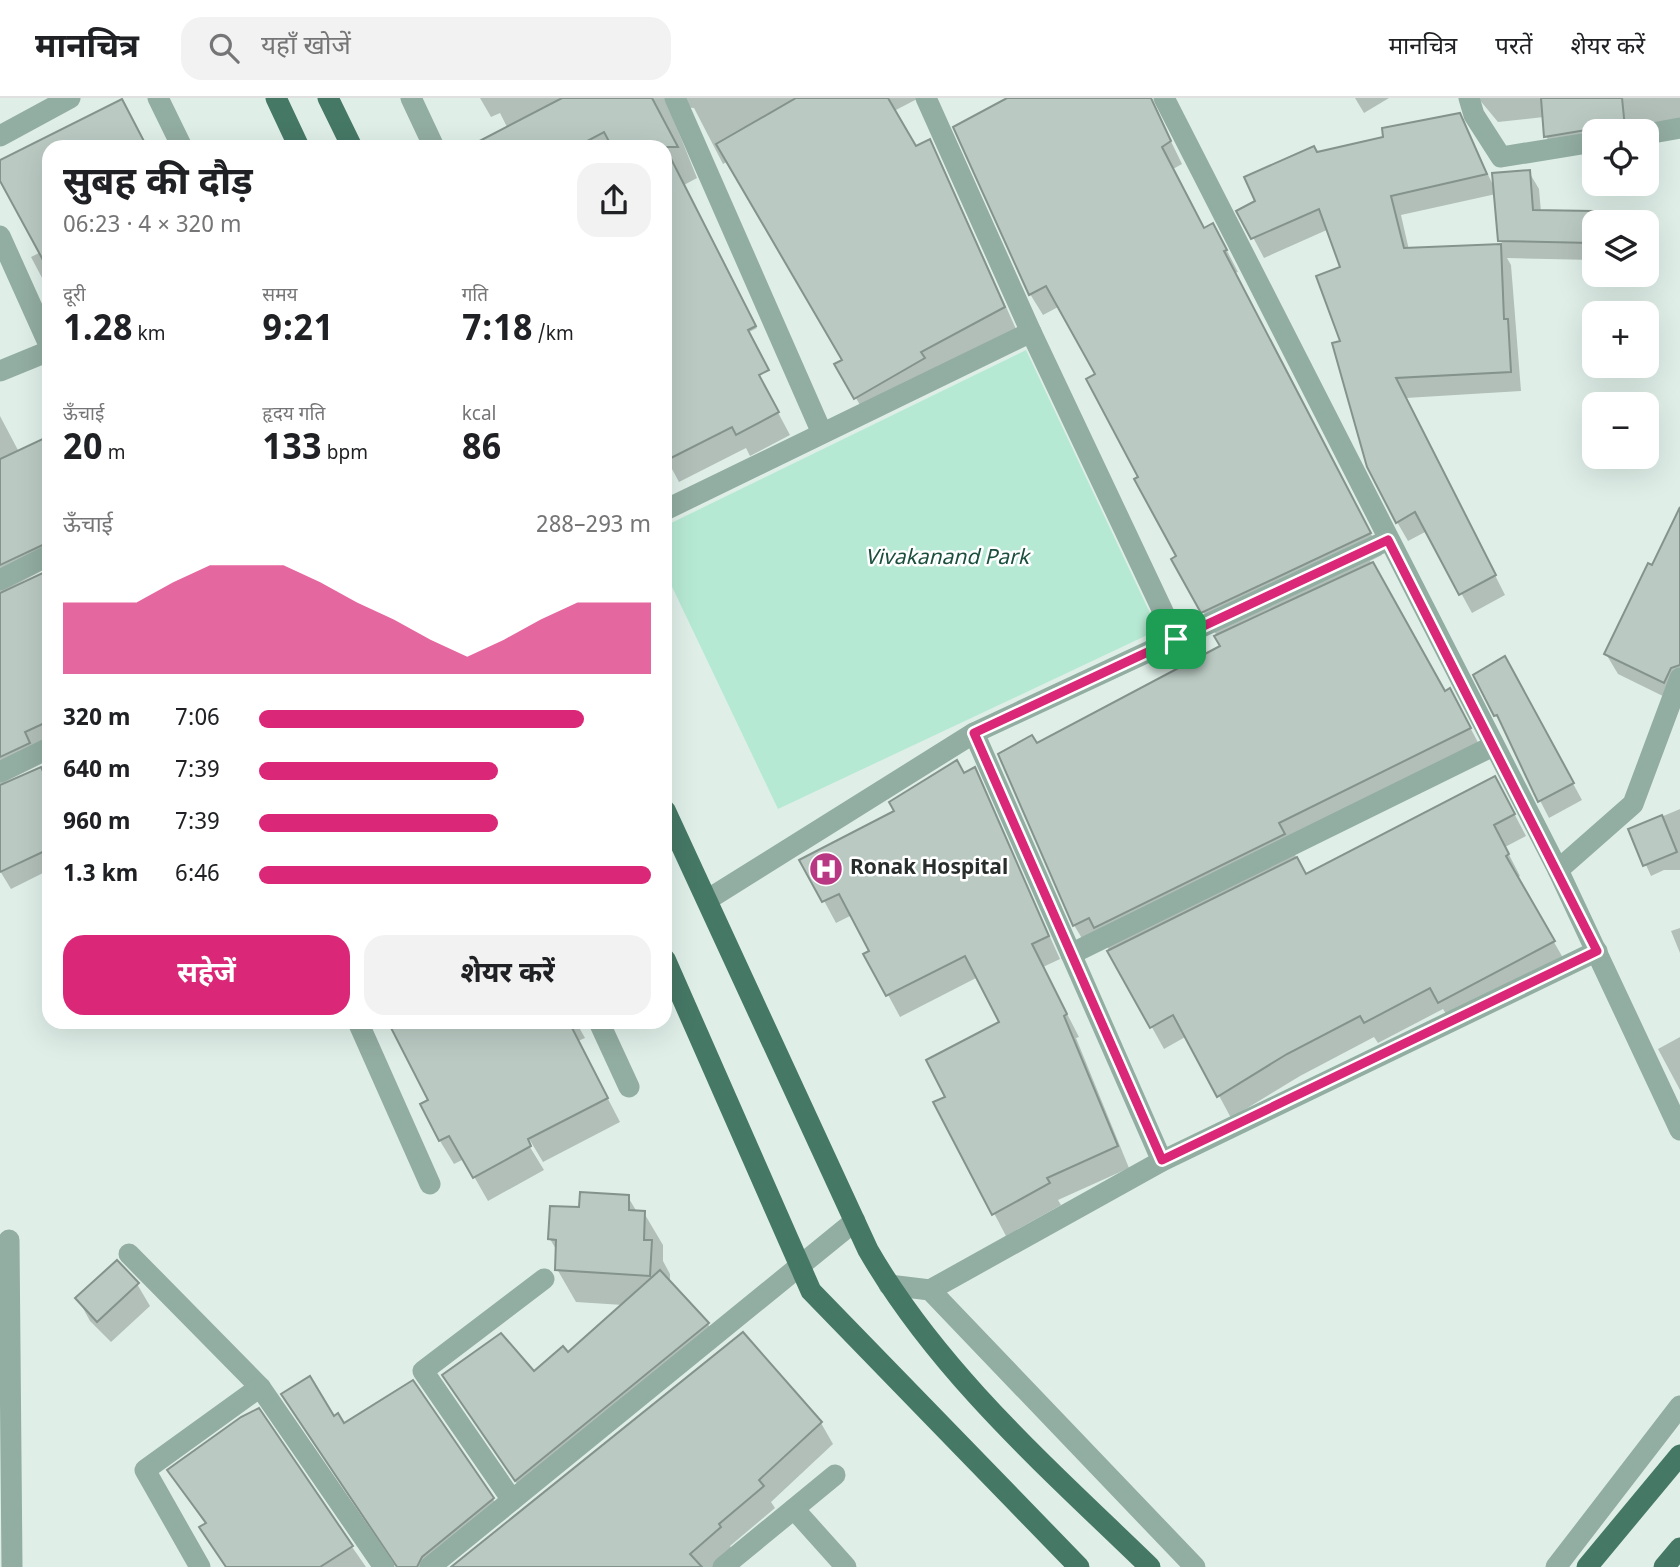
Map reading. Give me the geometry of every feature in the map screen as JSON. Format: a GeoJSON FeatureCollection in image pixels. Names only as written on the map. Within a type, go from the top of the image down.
{"type":"FeatureCollection","features":[{"type":"Feature","properties":{"kind":"main road"},"geometry":{"type":"LineString","coordinates":[[276,98],[296,140]]}},
{"type":"Feature","properties":{"kind":"main road"},"geometry":{"type":"LineString","coordinates":[[328,98],[349,140]]}},
{"type":"Feature","properties":{"kind":"main road"},"geometry":{"type":"LineString","coordinates":[[672,825],[855,1221],[889,1285],[983,1404],[1150,1567]]}},
{"type":"Feature","properties":{"kind":"main road"},"geometry":{"type":"LineString","coordinates":[[672,975],[811,1291],[1079,1567]]}},
{"type":"Feature","properties":{"kind":"main road"},"geometry":{"type":"LineString","coordinates":[[1587,1567],[1680,1455]]}},
{"type":"Feature","properties":{"kind":"main road"},"geometry":{"type":"LineString","coordinates":[[1664,1567],[1680,1548]]}},
{"type":"Feature","properties":{"kind":"street"},"geometry":{"type":"LineString","coordinates":[[0,136],[70,98]]}},
{"type":"Feature","properties":{"kind":"street"},"geometry":{"type":"LineString","coordinates":[[158,98],[179,140]]}},
{"type":"Feature","properties":{"kind":"street"},"geometry":{"type":"LineString","coordinates":[[411,98],[431,140]]}},
{"type":"Feature","properties":{"kind":"street"},"geometry":{"type":"LineString","coordinates":[[675,98],[822,433]]}},
{"type":"Feature","properties":{"kind":"street"},"geometry":{"type":"LineString","coordinates":[[926,98],[1031,332],[1176,639]]}},
{"type":"Feature","properties":{"kind":"street"},"geometry":{"type":"LineString","coordinates":[[1164,98],[1558,870],[1680,1130]]}},
{"type":"Feature","properties":{"kind":"street"},"geometry":{"type":"LineString","coordinates":[[1469,98],[1474,115],[1501,157],[1582,144]]}},
{"type":"Feature","properties":{"kind":"street"},"geometry":{"type":"LineString","coordinates":[[1659,132],[1680,128]]}},
{"type":"Feature","properties":{"kind":"street"},"geometry":{"type":"LineString","coordinates":[[0,236],[6,263],[42,332]]}},
{"type":"Feature","properties":{"kind":"street"},"geometry":{"type":"LineString","coordinates":[[672,507],[1031,332]]}},
{"type":"Feature","properties":{"kind":"street"},"geometry":{"type":"LineString","coordinates":[[0,371],[42,354]]}},
{"type":"Feature","properties":{"kind":"street"},"geometry":{"type":"LineString","coordinates":[[707,901],[974,733],[1388,540]]}},
{"type":"Feature","properties":{"kind":"street"},"geometry":{"type":"LineString","coordinates":[[0,580],[42,559]]}},
{"type":"Feature","properties":{"kind":"street"},"geometry":{"type":"LineString","coordinates":[[1558,870],[1633,804],[1680,678]]}},
{"type":"Feature","properties":{"kind":"street"},"geometry":{"type":"LineString","coordinates":[[974,733],[1162,1160]]}},
{"type":"Feature","properties":{"kind":"street"},"geometry":{"type":"LineString","coordinates":[[1071,954],[1493,746]]}},
{"type":"Feature","properties":{"kind":"street"},"geometry":{"type":"LineString","coordinates":[[0,772],[42,751]]}},
{"type":"Feature","properties":{"kind":"street"},"geometry":{"type":"LineString","coordinates":[[889,1285],[930,1290],[1162,1160],[1597,951]]}},
{"type":"Feature","properties":{"kind":"street"},"geometry":{"type":"LineString","coordinates":[[361,1029],[430,1184]]}},
{"type":"Feature","properties":{"kind":"street"},"geometry":{"type":"LineString","coordinates":[[603,1029],[629,1087]]}},
{"type":"Feature","properties":{"kind":"street"},"geometry":{"type":"LineString","coordinates":[[430,1567],[639,1399],[799,1263],[855,1221]]}},
{"type":"Feature","properties":{"kind":"street"},"geometry":{"type":"LineString","coordinates":[[9,1240],[12,1567]]}},
{"type":"Feature","properties":{"kind":"street"},"geometry":{"type":"LineString","coordinates":[[129,1254],[260,1387],[384,1567]]}},
{"type":"Feature","properties":{"kind":"street"},"geometry":{"type":"LineString","coordinates":[[512,1500],[423,1371],[544,1279]]}},
{"type":"Feature","properties":{"kind":"street"},"geometry":{"type":"LineString","coordinates":[[930,1290],[1195,1567]]}},
{"type":"Feature","properties":{"kind":"street"},"geometry":{"type":"LineString","coordinates":[[200,1567],[145,1470],[260,1387]]}},
{"type":"Feature","properties":{"kind":"street"},"geometry":{"type":"LineString","coordinates":[[1556,1567],[1680,1406]]}},
{"type":"Feature","properties":{"kind":"street"},"geometry":{"type":"LineString","coordinates":[[723,1567],[835,1475]]}},
{"type":"Feature","properties":{"kind":"street"},"geometry":{"type":"LineString","coordinates":[[793,1509],[846,1567]]}},
{"type":"Feature","properties":{"kind":"green space","name":"Vivakanand Park"},"geometry":{"type":"Polygon","coordinates":[[[1026,350],[1158,630],[778,809],[672,587],[672,523],[1026,350]]]}},
{"type":"Feature","properties":{"kind":"building"},"geometry":{"type":"Polygon","coordinates":[[[562,98],[652,98],[678,147],[672,147],[672,140],[608,140],[604,132],[589,140],[481,140],[562,98]]]}},
{"type":"Feature","properties":{"kind":"building"},"geometry":{"type":"Polygon","coordinates":[[[796,98],[888,98],[916,146],[930,139],[1005,307],[921,352],[925,358],[854,399],[834,364],[842,360],[716,144],[796,98]]]}},
{"type":"Feature","properties":{"kind":"building"},"geometry":{"type":"Polygon","coordinates":[[[1007,98],[1151,98],[1171,141],[1162,147],[1204,228],[1213,223],[1227,250],[1224,251],[1371,533],[1201,613],[1171,559],[1176,556],[1134,479],[1138,477],[1086,379],[1095,374],[1046,286],[1029,295],[953,127],[1007,98]]]}},
{"type":"Feature","properties":{"kind":"building"},"geometry":{"type":"Polygon","coordinates":[[[1541,98],[1622,98],[1624,119],[1582,119],[1582,131],[1544,137],[1541,98]]]}},
{"type":"Feature","properties":{"kind":"building"},"geometry":{"type":"Polygon","coordinates":[[[122,99],[143,140],[42,140],[42,258],[0,181],[0,160],[122,99]]]}},
{"type":"Feature","properties":{"kind":"building"},"geometry":{"type":"Polygon","coordinates":[[[1460,113],[1487,174],[1391,196],[1404,248],[1501,244],[1504,319],[1508,319],[1511,372],[1396,378],[1496,575],[1459,595],[1415,512],[1396,523],[1367,467],[1332,343],[1340,341],[1316,276],[1340,267],[1319,209],[1251,239],[1236,211],[1255,201],[1244,177],[1314,146],[1317,152],[1383,137],[1382,128],[1460,113]]]}},
{"type":"Feature","properties":{"kind":"building"},"geometry":{"type":"Polygon","coordinates":[[[672,161],[756,326],[748,330],[769,370],[759,375],[779,412],[736,435],[732,427],[672,457],[672,161]]]}},
{"type":"Feature","properties":{"kind":"building"},"geometry":{"type":"Polygon","coordinates":[[[1530,170],[1533,210],[1582,211],[1582,243],[1498,241],[1492,173],[1530,170]]]}},
{"type":"Feature","properties":{"kind":"building"},"geometry":{"type":"Polygon","coordinates":[[[42,439],[42,545],[0,565],[0,459],[42,439]]]}},
{"type":"Feature","properties":{"kind":"building"},"geometry":{"type":"Polygon","coordinates":[[[1680,507],[1680,665],[1671,668],[1664,683],[1604,654],[1648,563],[1652,565],[1680,507]]]}},
{"type":"Feature","properties":{"kind":"building"},"geometry":{"type":"Polygon","coordinates":[[[1373,562],[1445,691],[1450,688],[1471,728],[1279,823],[1285,834],[1094,928],[1089,918],[1073,926],[998,754],[1032,735],[1037,743],[1220,646],[1214,636],[1373,562]]]}},
{"type":"Feature","properties":{"kind":"building"},"geometry":{"type":"Polygon","coordinates":[[[42,573],[42,724],[25,732],[30,743],[0,757],[0,593],[42,573]]]}},
{"type":"Feature","properties":{"kind":"building"},"geometry":{"type":"Polygon","coordinates":[[[1505,656],[1574,783],[1538,802],[1497,715],[1494,716],[1473,675],[1505,656]]]}},
{"type":"Feature","properties":{"kind":"building"},"geometry":{"type":"Polygon","coordinates":[[[957,760],[964,773],[975,767],[1049,936],[1032,944],[1067,1014],[1064,1016],[1118,1146],[1047,1178],[1050,1183],[992,1215],[933,1102],[945,1097],[926,1060],[999,1022],[965,956],[886,996],[863,954],[869,951],[839,894],[822,902],[799,860],[894,811],[889,802],[957,760]]]}},
{"type":"Feature","properties":{"kind":"building"},"geometry":{"type":"Polygon","coordinates":[[[41,767],[42,769],[42,852],[0,872],[0,785],[41,767]]]}},
{"type":"Feature","properties":{"kind":"building"},"geometry":{"type":"Polygon","coordinates":[[[1495,776],[1515,814],[1494,825],[1509,854],[1506,856],[1555,941],[1438,1003],[1430,988],[1364,1023],[1360,1016],[1287,1054],[1217,1097],[1173,1015],[1150,1028],[1107,951],[1297,857],[1306,874],[1495,776]]]}},
{"type":"Feature","properties":{"kind":"building"},"geometry":{"type":"Polygon","coordinates":[[[1662,815],[1677,852],[1643,866],[1628,829],[1662,815]]]}},
{"type":"Feature","properties":{"kind":"building"},"geometry":{"type":"Polygon","coordinates":[[[392,1029],[573,1029],[608,1098],[528,1139],[531,1146],[473,1178],[449,1136],[439,1141],[420,1104],[428,1100],[392,1029]]]}},
{"type":"Feature","properties":{"kind":"building"},"geometry":{"type":"Polygon","coordinates":[[[580,1192],[629,1195],[629,1210],[645,1211],[644,1240],[652,1240],[650,1276],[555,1270],[556,1240],[548,1239],[550,1206],[579,1207],[580,1192]]]}},
{"type":"Feature","properties":{"kind":"building"},"geometry":{"type":"Polygon","coordinates":[[[117,1260],[139,1283],[97,1322],[75,1298],[117,1260]]]}},
{"type":"Feature","properties":{"kind":"building"},"geometry":{"type":"Polygon","coordinates":[[[660,1270],[709,1323],[515,1481],[442,1375],[501,1333],[534,1371],[563,1346],[568,1352],[660,1270]]]}},
{"type":"Feature","properties":{"kind":"building"},"geometry":{"type":"Polygon","coordinates":[[[743,1332],[822,1422],[759,1480],[764,1486],[719,1524],[721,1527],[690,1554],[702,1567],[451,1567],[743,1332]]]}},
{"type":"Feature","properties":{"kind":"building"},"geometry":{"type":"Polygon","coordinates":[[[310,1376],[334,1416],[338,1413],[344,1423],[413,1380],[494,1498],[422,1557],[417,1567],[397,1567],[281,1394],[310,1376]]]}},
{"type":"Feature","properties":{"kind":"building"},"geometry":{"type":"Polygon","coordinates":[[[259,1408],[353,1546],[320,1567],[226,1567],[199,1527],[206,1523],[167,1470],[241,1417],[259,1408]]]}},
{"type":"Feature","properties":{"kind":"place","name":"Ronak Hospital"},"geometry":{"type":"Point","coordinates":[826,869]}},
{"type":"Feature","properties":{"kind":"route"},"geometry":{"type":"LineString","coordinates":[[1388,540],[1597,951],[1162,1160],[974,733],[1176,639],[1388,540]]}}]}
